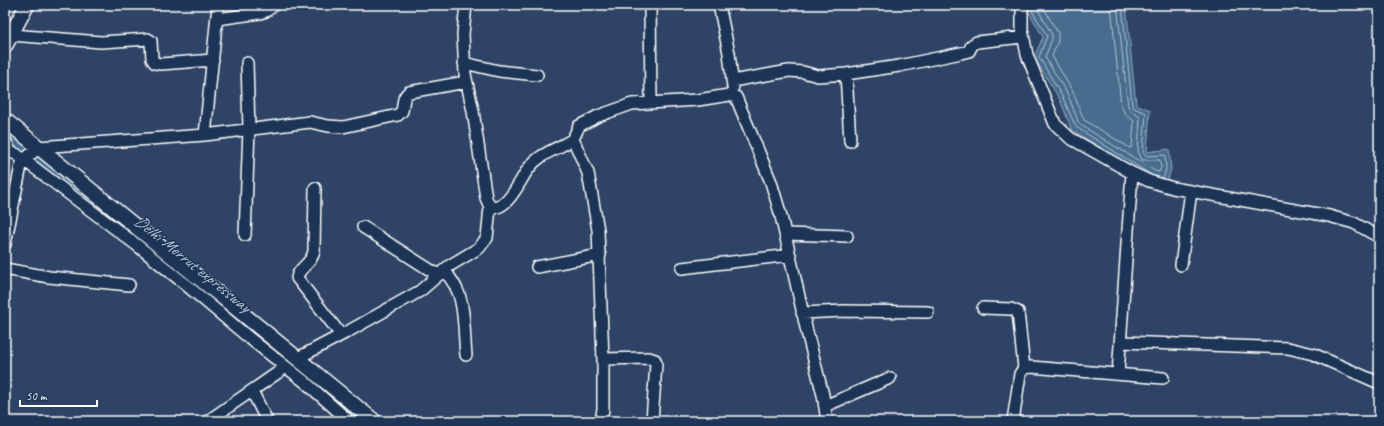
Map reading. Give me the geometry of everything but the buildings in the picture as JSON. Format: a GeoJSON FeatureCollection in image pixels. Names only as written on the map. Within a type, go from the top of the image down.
{"type":"FeatureCollection","features":[{"type":"Feature","properties":{"kind":"street"},"geometry":{"type":"LineString","coordinates":[[27,5],[8,40],[101,42],[148,39],[151,41],[152,59],[155,63],[161,64],[213,60]]}},
{"type":"Feature","properties":{"kind":"street"},"geometry":{"type":"LineString","coordinates":[[205,135],[218,5]]}},
{"type":"Feature","properties":{"kind":"street"},"geometry":{"type":"LineString","coordinates":[[217,19],[260,13],[266,11],[274,5]]}},
{"type":"Feature","properties":{"kind":"street"},"geometry":{"type":"LineString","coordinates":[[298,358],[341,336],[420,291],[458,260],[480,248],[485,243],[489,231],[490,207],[486,198],[473,112],[466,82],[463,34],[466,5]]}},
{"type":"Feature","properties":{"kind":"street"},"geometry":{"type":"LineString","coordinates":[[650,5],[651,102]]}},
{"type":"Feature","properties":{"kind":"street"},"geometry":{"type":"LineString","coordinates":[[719,5],[729,53],[733,96]]}},
{"type":"Feature","properties":{"kind":"street"},"geometry":{"type":"LineString","coordinates":[[1022,5],[1023,36],[1027,54],[1055,124],[1070,138],[1149,181],[1173,188],[1329,216],[1354,223],[1379,237]]}},
{"type":"Feature","properties":{"kind":"street"},"geometry":{"type":"LineString","coordinates":[[732,81],[789,71],[803,72],[818,76],[846,74],[899,66],[961,54],[969,51],[972,45],[977,42],[1023,36]]}},
{"type":"Feature","properties":{"kind":"street"},"geometry":{"type":"LineString","coordinates":[[245,235],[250,129],[247,63]]}},
{"type":"Feature","properties":{"kind":"street"},"geometry":{"type":"LineString","coordinates":[[464,63],[499,71],[537,75]]}},
{"type":"Feature","properties":{"kind":"street"},"geometry":{"type":"LineString","coordinates":[[846,74],[850,141]]}},
{"type":"Feature","properties":{"kind":"street"},"geometry":{"type":"LineString","coordinates":[[5,140],[7,151],[31,154],[310,122],[328,126],[343,127],[398,115],[402,111],[403,99],[409,92],[466,82]]}},
{"type":"Feature","properties":{"kind":"street"},"geometry":{"type":"LineString","coordinates":[[490,207],[494,208],[506,202],[535,161],[541,156],[573,139],[577,128],[598,116],[632,104],[698,100],[725,95],[733,96],[738,101],[771,182],[790,255],[802,313],[825,406],[827,421]]}},
{"type":"Feature","properties":{"kind":"street"},"geometry":{"type":"LineString","coordinates":[[5,120],[31,154],[138,246],[286,367],[349,421]]}},
{"type":"Feature","properties":{"kind":"street"},"geometry":{"type":"LineString","coordinates":[[573,139],[588,173],[598,230],[603,359],[603,409],[601,421]]}},
{"type":"Feature","properties":{"kind":"street"},"geometry":{"type":"LineString","coordinates":[[5,244],[21,166],[31,154]]}},
{"type":"Feature","properties":{"kind":"street"},"geometry":{"type":"LineString","coordinates":[[31,154],[298,358],[374,421]]}},
{"type":"Feature","properties":{"kind":"street"},"geometry":{"type":"LineString","coordinates":[[1118,374],[1132,173]]}},
{"type":"Feature","properties":{"kind":"street"},"geometry":{"type":"LineString","coordinates":[[315,188],[313,256],[308,264],[298,273],[297,278],[341,336]]}},
{"type":"Feature","properties":{"kind":"street"},"geometry":{"type":"LineString","coordinates":[[1181,265],[1191,191]]}},
{"type":"Feature","properties":{"kind":"street"},"geometry":{"type":"LineString","coordinates":[[363,227],[442,273],[459,294],[462,307],[466,355]]}},
{"type":"Feature","properties":{"kind":"street"},"geometry":{"type":"LineString","coordinates":[[785,234],[847,236]]}},
{"type":"Feature","properties":{"kind":"street"},"geometry":{"type":"LineString","coordinates":[[537,267],[600,255]]}},
{"type":"Feature","properties":{"kind":"street"},"geometry":{"type":"LineString","coordinates":[[682,268],[790,255]]}},
{"type":"Feature","properties":{"kind":"street"},"geometry":{"type":"LineString","coordinates":[[5,269],[49,277],[129,285]]}},
{"type":"Feature","properties":{"kind":"street"},"geometry":{"type":"LineString","coordinates":[[983,308],[1015,309],[1018,312],[1024,368],[1020,374],[1013,421]]}},
{"type":"Feature","properties":{"kind":"street"},"geometry":{"type":"LineString","coordinates":[[802,313],[844,311],[928,312]]}},
{"type":"Feature","properties":{"kind":"street"},"geometry":{"type":"LineString","coordinates":[[1121,342],[1288,348],[1313,354],[1379,382]]}},
{"type":"Feature","properties":{"kind":"street"},"geometry":{"type":"LineString","coordinates":[[603,359],[649,358],[655,360],[652,421]]}},
{"type":"Feature","properties":{"kind":"street"},"geometry":{"type":"LineString","coordinates":[[1024,368],[1031,366],[1163,378]]}},
{"type":"Feature","properties":{"kind":"street"},"geometry":{"type":"LineString","coordinates":[[208,421],[286,367]]}},
{"type":"Feature","properties":{"kind":"street"},"geometry":{"type":"LineString","coordinates":[[825,406],[890,378]]}},
{"type":"Feature","properties":{"kind":"street"},"geometry":{"type":"LineString","coordinates":[[252,391],[267,421]]}},
{"type":"Feature","properties":{"kind":"water"},"geometry":{"type":"Polygon","coordinates":[[[1028,5],[1126,5],[1136,104],[1150,110],[1147,152],[1169,149],[1171,169],[1167,183],[1152,180],[1072,130],[1060,100],[1034,57],[1043,37],[1027,9],[1028,5]]]}},
{"type":"Feature","properties":{"kind":"waterway","name":"Delhi Merrut expressway"},"geometry":{"type":"LineString","coordinates":[[5,131],[136,238]]}},
{"type":"Feature","properties":{"kind":"waterway","name":"Delhi Merrut expressway"},"geometry":{"type":"LineString","coordinates":[[324,392],[359,421]]}}]}
